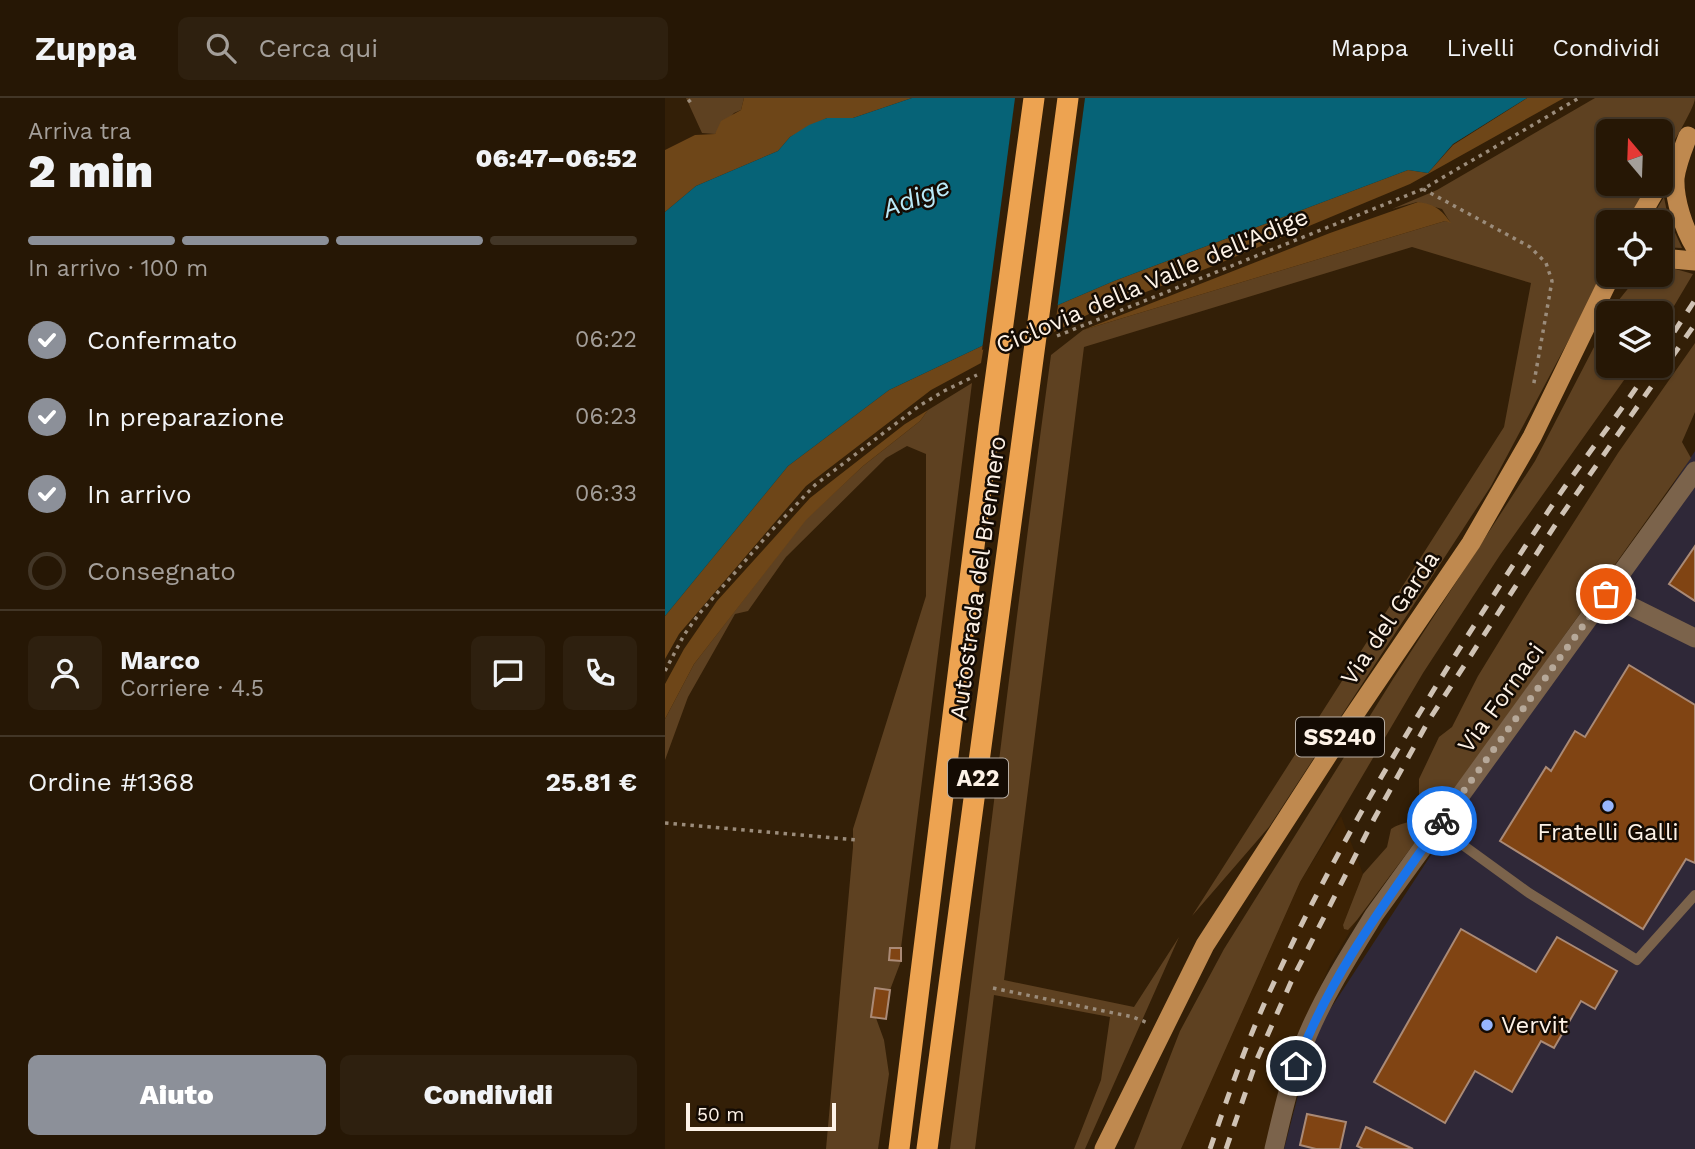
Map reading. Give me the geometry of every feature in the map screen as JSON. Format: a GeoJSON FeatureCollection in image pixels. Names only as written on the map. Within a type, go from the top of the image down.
{"type":"FeatureCollection","features":[{"type":"Feature","properties":{"kind":"highway","name":"Autostrada del Brennero"},"geometry":{"type":"LineString","coordinates":[[899,1149],[989,426],[1034,98]]}},
{"type":"Feature","properties":{"kind":"highway","name":"Autostrada del Brennero"},"geometry":{"type":"LineString","coordinates":[[927,1149],[1068,98]]}},
{"type":"Feature","properties":{"kind":"main road"},"geometry":{"type":"LineString","coordinates":[[1673,161],[1692,130]]}},
{"type":"Feature","properties":{"kind":"main road"},"geometry":{"type":"LineString","coordinates":[[1692,130],[1678,162],[1675,180],[1685,226],[1695,247]]}},
{"type":"Feature","properties":{"kind":"main road"},"geometry":{"type":"LineString","coordinates":[[1673,259],[1695,261]]}},
{"type":"Feature","properties":{"kind":"main road","name":"Via del Garda"},"geometry":{"type":"LineString","coordinates":[[1104,1149],[1205,945],[1338,739],[1471,543],[1532,438],[1605,287]]}},
{"type":"Feature","properties":{"kind":"main road","name":"Via del Garda"},"geometry":{"type":"LineString","coordinates":[[1583,329],[1616,287]]}},
{"type":"Feature","properties":{"kind":"street","name":"Via Fornaci"},"geometry":{"type":"LineString","coordinates":[[1274,1149],[1296,1066],[1324,1000],[1374,915],[1695,471]]}},
{"type":"Feature","properties":{"kind":"street"},"geometry":{"type":"LineString","coordinates":[[1606,594],[1695,638]]}},
{"type":"Feature","properties":{"kind":"lane"},"geometry":{"type":"LineString","coordinates":[[1438,827],[1529,893],[1637,960],[1695,895]]}},
{"type":"Feature","properties":{"kind":"path"},"geometry":{"type":"LineString","coordinates":[[688,102],[693,98]]}},
{"type":"Feature","properties":{"kind":"path","name":"Ciclovia della Valle dell'Adige"},"geometry":{"type":"LineString","coordinates":[[1048,340],[1423,190],[1579,98]]}},
{"type":"Feature","properties":{"kind":"path"},"geometry":{"type":"LineString","coordinates":[[1423,190],[1530,247],[1546,262],[1552,281],[1531,398]]}},
{"type":"Feature","properties":{"kind":"path","name":"Ciclovia della Valle dell'Adige"},"geometry":{"type":"LineString","coordinates":[[665,671],[684,635],[699,614],[815,485],[919,406],[979,374]]}},
{"type":"Feature","properties":{"kind":"path"},"geometry":{"type":"LineString","coordinates":[[665,823],[858,840]]}},
{"type":"Feature","properties":{"kind":"path"},"geometry":{"type":"LineString","coordinates":[[993,988],[1133,1017],[1163,1029]]}},
{"type":"Feature","properties":{"kind":"shaded area"},"geometry":{"type":"Polygon","coordinates":[[[686,98],[744,98],[741,110],[734,113],[715,134],[702,133],[686,98]]]}},
{"type":"Feature","properties":{"kind":"shaded area"},"geometry":{"type":"Polygon","coordinates":[[[744,98],[912,98],[853,118],[827,118],[790,137],[778,151],[696,186],[665,212],[665,150],[695,135],[715,134],[721,121],[741,110],[744,98]]]}},
{"type":"Feature","properties":{"kind":"shaded area"},"geometry":{"type":"Polygon","coordinates":[[[1527,98],[1564,98],[1410,184],[1089,314],[1054,332],[1058,305],[1114,281],[1408,170],[1428,173],[1453,145],[1527,98]]]}},
{"type":"Feature","properties":{"kind":"shaded area"},"geometry":{"type":"Polygon","coordinates":[[[1595,98],[1695,98],[1673,143],[1673,119],[1596,119],[1596,196],[1645,196],[1637,210],[1596,210],[1597,287],[1491,486],[1269,827],[1192,916],[1504,427],[1531,283],[1412,247],[1084,347],[1004,980],[1134,1007],[1179,937],[1085,1149],[1074,1149],[1101,1080],[1110,1017],[994,995],[975,1149],[950,1149],[1051,355],[1083,330],[1445,221],[1450,222],[1442,209],[1417,202],[1392,209],[1437,190],[1595,98]]]}},
{"type":"Feature","properties":{"kind":"shaded area"},"geometry":{"type":"Polygon","coordinates":[[[1664,197],[1667,210],[1656,210],[1664,197]]]}},
{"type":"Feature","properties":{"kind":"shaded area"},"geometry":{"type":"Polygon","coordinates":[[[1418,202],[1437,208],[1451,223],[1445,221],[1083,330],[1330,233],[1418,202]]]}},
{"type":"Feature","properties":{"kind":"shaded area"},"geometry":{"type":"Polygon","coordinates":[[[1673,228],[1682,248],[1673,248],[1673,228]]]}},
{"type":"Feature","properties":{"kind":"shaded area"},"geometry":{"type":"Polygon","coordinates":[[[1673,268],[1693,274],[1673,308],[1673,301],[1618,301],[1629,287],[1673,287],[1673,268]]]}},
{"type":"Feature","properties":{"kind":"shaded area"},"geometry":{"type":"Polygon","coordinates":[[[1596,343],[1596,378],[1625,378],[1500,555],[1423,673],[1300,882],[1181,1149],[1134,1149],[1180,1031],[1224,949],[1393,679],[1535,461],[1596,343]]]}},
{"type":"Feature","properties":{"kind":"shaded area"},"geometry":{"type":"Polygon","coordinates":[[[1695,343],[1695,412],[1682,442],[1691,458],[1454,790],[1357,920],[1348,930],[1344,929],[1343,925],[1363,874],[1387,847],[1391,829],[1419,817],[1419,779],[1439,737],[1452,727],[1478,676],[1530,591],[1618,453],[1695,343]]]}},
{"type":"Feature","properties":{"kind":"shaded area"},"geometry":{"type":"Polygon","coordinates":[[[984,345],[981,363],[931,390],[806,486],[679,634],[665,659],[665,616],[788,466],[889,390],[984,345]]]}},
{"type":"Feature","properties":{"kind":"shaded area"},"geometry":{"type":"Polygon","coordinates":[[[972,383],[901,948],[890,948],[889,960],[901,961],[890,990],[875,988],[871,1016],[876,1018],[884,1040],[889,1074],[878,1149],[826,1149],[853,829],[926,596],[926,454],[907,446],[886,458],[786,557],[748,611],[735,614],[688,697],[665,760],[665,719],[694,664],[805,520],[863,466],[920,421],[928,410],[972,383]]]}},
{"type":"Feature","properties":{"kind":"shaded area"},"geometry":{"type":"Polygon","coordinates":[[[928,410],[920,421],[863,466],[806,520],[694,664],[665,719],[665,684],[684,649],[717,601],[810,498],[905,424],[928,410]]]}},
{"type":"Feature","properties":{"kind":"shaded area"},"geometry":{"type":"Polygon","coordinates":[[[1695,451],[1695,1149],[1284,1149],[1314,1034],[1695,451]]]}},
{"type":"Feature","properties":{"kind":"shaded area"},"geometry":{"type":"Polygon","coordinates":[[[1341,816],[1363,874],[1343,925],[1344,929],[1348,929],[1357,920],[1331,963],[1298,1035],[1265,1149],[1181,1149],[1300,882],[1341,816]]]}},
{"type":"Feature","properties":{"kind":"water","name":"Adige"},"geometry":{"type":"Polygon","coordinates":[[[912,98],[1527,98],[1453,144],[1428,173],[1408,170],[1114,281],[1058,305],[984,345],[889,390],[788,466],[665,616],[665,212],[696,186],[778,151],[790,137],[809,125],[827,118],[853,118],[912,98]]]}},
{"type":"Feature","properties":{"kind":"pier"},"geometry":{"type":"Polygon","coordinates":[[[1015,98],[1085,98],[1057,310],[982,350],[1015,98]]]}},
{"type":"Feature","properties":{"kind":"building"},"geometry":{"type":"Polygon","coordinates":[[[1695,546],[1695,601],[1669,584],[1695,546]]]}},
{"type":"Feature","properties":{"kind":"building","name":"Fratelli Galli"},"geometry":{"type":"Polygon","coordinates":[[[1629,665],[1695,705],[1695,863],[1686,859],[1643,929],[1500,841],[1546,767],[1551,771],[1575,731],[1585,737],[1629,665]]]}},
{"type":"Feature","properties":{"kind":"building","name":"Vervit"},"geometry":{"type":"Polygon","coordinates":[[[1461,929],[1536,972],[1557,937],[1617,971],[1595,1009],[1581,1001],[1554,1048],[1541,1041],[1512,1092],[1475,1071],[1445,1123],[1374,1082],[1461,929]]]}},
{"type":"Feature","properties":{"kind":"building"},"geometry":{"type":"Polygon","coordinates":[[[890,948],[901,948],[901,961],[889,960],[890,948]]]}},
{"type":"Feature","properties":{"kind":"building"},"geometry":{"type":"Polygon","coordinates":[[[875,988],[890,990],[886,1019],[871,1017],[875,988]]]}},
{"type":"Feature","properties":{"kind":"building"},"geometry":{"type":"Polygon","coordinates":[[[1307,1114],[1346,1122],[1340,1149],[1316,1149],[1300,1145],[1307,1114]]]}},
{"type":"Feature","properties":{"kind":"building"},"geometry":{"type":"Polygon","coordinates":[[[1366,1127],[1413,1149],[1363,1149],[1357,1146],[1366,1127]]]}},
{"type":"Feature","properties":{"kind":"railway"},"geometry":{"type":"LineString","coordinates":[[1673,334],[1695,300]]}},
{"type":"Feature","properties":{"kind":"railway"},"geometry":{"type":"LineString","coordinates":[[1226,1149],[1257,1059],[1291,982],[1374,819],[1429,720],[1561,516],[1695,324]]}},
{"type":"Feature","properties":{"kind":"railway"},"geometry":{"type":"LineString","coordinates":[[1210,1149],[1267,997],[1306,915],[1370,797],[1438,682],[1547,513],[1643,378]]}},
{"type":"Feature","properties":{"kind":"way so far"},"geometry":{"type":"LineString","coordinates":[[1442,821],[1606,594]]}},
{"type":"Feature","properties":{"kind":"place","name":"Fratelli Galli"},"geometry":{"type":"Point","coordinates":[1608,806]}},
{"type":"Feature","properties":{"kind":"place","name":"Vervit"},"geometry":{"type":"Point","coordinates":[1487,1025]}},
{"type":"Feature","properties":{"kind":"route"},"geometry":{"type":"LineString","coordinates":[[1296,1066],[1315,1017],[1341,968],[1374,915],[1442,821]]}}]}
